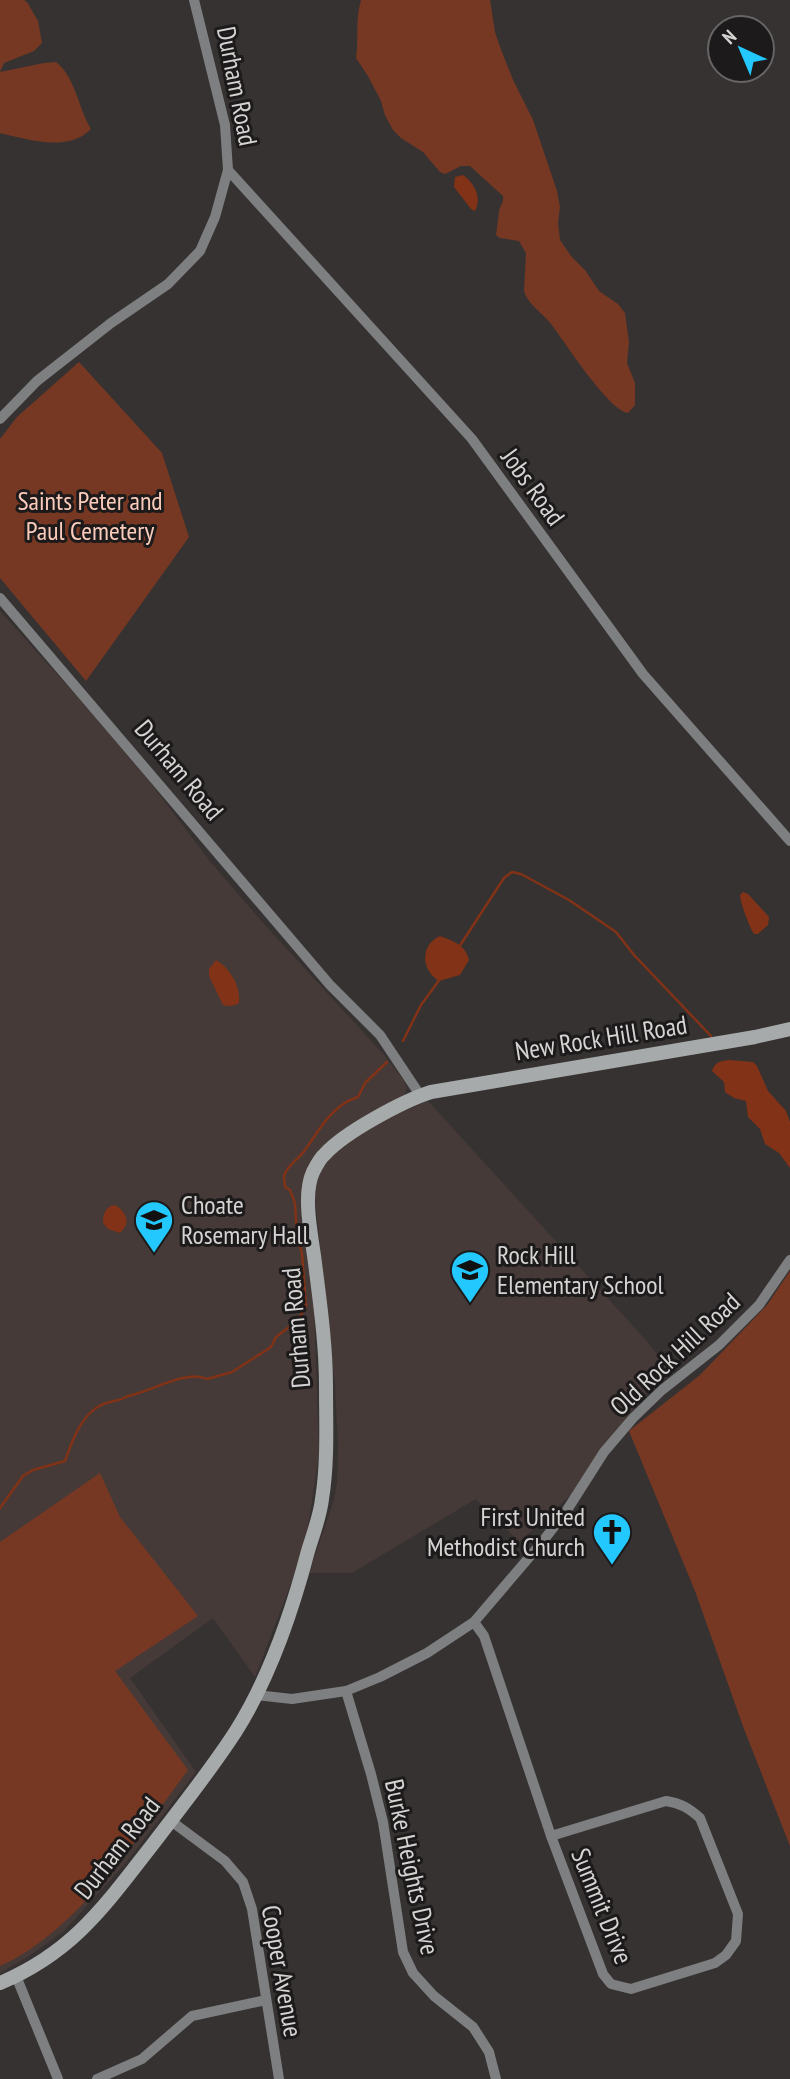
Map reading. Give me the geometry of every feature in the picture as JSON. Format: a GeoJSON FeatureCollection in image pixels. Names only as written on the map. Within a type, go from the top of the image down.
{"type":"FeatureCollection","features":[{"type":"Feature","properties":{"kind":"main road","name":"New Rock Hill Road"},"geometry":{"type":"LineString","coordinates":[[420,1096],[450,1088],[790,1029]]}},
{"type":"Feature","properties":{"kind":"main road","name":"Durham Road"},"geometry":{"type":"LineString","coordinates":[[0,1983],[62,1948],[103,1908],[171,1821],[236,1730],[256,1695],[294,1604],[322,1500],[326,1382],[308,1202],[312,1174],[324,1154],[344,1138],[374,1119],[420,1096]]}},
{"type":"Feature","properties":{"kind":"street","name":"Durham Road"},"geometry":{"type":"LineString","coordinates":[[0,419],[37,381],[111,323],[168,284],[200,251],[215,217],[228,170],[225,125],[194,0]]}},
{"type":"Feature","properties":{"kind":"street","name":"Jobs Road"},"geometry":{"type":"LineString","coordinates":[[228,170],[472,439],[643,674],[790,841]]}},
{"type":"Feature","properties":{"kind":"street","name":"Durham Road"},"geometry":{"type":"LineString","coordinates":[[0,598],[330,985],[380,1035],[420,1096]]}},
{"type":"Feature","properties":{"kind":"street","name":"Old Rock Hill Road"},"geometry":{"type":"LineString","coordinates":[[256,1695],[292,1699],[346,1691],[380,1678],[474,1622],[551,1531],[604,1452],[633,1418],[662,1390],[719,1345],[759,1305],[790,1260]]}},
{"type":"Feature","properties":{"kind":"street","name":"Summit Drive"},"geometry":{"type":"LineString","coordinates":[[474,1622],[484,1636],[551,1836],[603,1974],[611,1984],[631,1989],[715,1964],[736,1941],[738,1914],[700,1818],[677,1802],[666,1801],[551,1836]]}},
{"type":"Feature","properties":{"kind":"street","name":"Burke Heights Drive"},"geometry":{"type":"LineString","coordinates":[[346,1691],[383,1822],[404,1952],[413,1973],[434,1996],[473,2027],[489,2052],[496,2079]]}},
{"type":"Feature","properties":{"kind":"street","name":"Cooper Avenue"},"geometry":{"type":"LineString","coordinates":[[171,1821],[225,1861],[243,1882],[252,1909],[279,2079]]}},
{"type":"Feature","properties":{"kind":"street"},"geometry":{"type":"LineString","coordinates":[[16,1976],[58,2079]]}},
{"type":"Feature","properties":{"kind":"street"},"geometry":{"type":"LineString","coordinates":[[97,2079],[142,2059],[192,2017],[266,2000]]}},
{"type":"Feature","properties":{"kind":"shaded area"},"geometry":{"type":"Polygon","coordinates":[[[463,175],[476,192],[478,201],[475,211],[454,187],[455,177],[463,175]]]}},
{"type":"Feature","properties":{"kind":"shaded area","name":"Choate Rosemary Hall"},"geometry":{"type":"Polygon","coordinates":[[[0,611],[149,781],[209,860],[264,924],[385,1056],[407,1088],[404,1096],[349,1126],[302,1196],[314,1303],[319,1454],[308,1527],[295,1573],[255,1677],[213,1618],[130,1678],[196,1772],[125,1864],[64,1931],[0,1973],[0,611]]]}},
{"type":"Feature","properties":{"kind":"shaded area"},"geometry":{"type":"Polygon","coordinates":[[[743,892],[769,917],[768,925],[758,934],[754,934],[745,915],[740,895],[743,892]]]}},
{"type":"Feature","properties":{"kind":"shaded area"},"geometry":{"type":"Polygon","coordinates":[[[440,936],[462,947],[469,960],[460,975],[439,981],[429,971],[425,958],[429,945],[440,936]]]}},
{"type":"Feature","properties":{"kind":"shaded area"},"geometry":{"type":"Polygon","coordinates":[[[216,960],[234,978],[239,1003],[223,1005],[209,976],[209,969],[216,960]]]}},
{"type":"Feature","properties":{"kind":"shaded area"},"geometry":{"type":"Polygon","coordinates":[[[718,1062],[753,1062],[768,1091],[786,1111],[790,1122],[790,1168],[779,1153],[765,1144],[760,1129],[748,1117],[746,1101],[725,1092],[724,1082],[712,1071],[718,1062]]]}},
{"type":"Feature","properties":{"kind":"shaded area","name":"Rock Hill Elementary School"},"geometry":{"type":"Polygon","coordinates":[[[428,1101],[668,1367],[606,1442],[573,1493],[519,1542],[476,1499],[352,1573],[309,1573],[334,1500],[338,1443],[335,1385],[313,1181],[331,1152],[391,1116],[428,1101]]]}},
{"type":"Feature","properties":{"kind":"shaded area"},"geometry":{"type":"Polygon","coordinates":[[[114,1205],[122,1210],[127,1222],[120,1233],[108,1229],[103,1223],[105,1212],[114,1205]]]}},
{"type":"Feature","properties":{"kind":"green space"},"geometry":{"type":"Polygon","coordinates":[[[0,0],[27,2],[38,21],[42,43],[34,51],[4,63],[0,72],[0,0]]]}},
{"type":"Feature","properties":{"kind":"green space"},"geometry":{"type":"Polygon","coordinates":[[[361,0],[490,0],[500,47],[533,120],[557,191],[560,240],[599,291],[618,304],[625,313],[629,342],[627,363],[635,383],[635,405],[628,413],[620,409],[599,388],[551,324],[526,296],[526,253],[519,241],[496,235],[503,196],[470,166],[461,166],[445,174],[440,172],[423,152],[393,130],[381,101],[356,58],[361,0]]]}},
{"type":"Feature","properties":{"kind":"green space"},"geometry":{"type":"Polygon","coordinates":[[[56,62],[68,76],[91,129],[71,141],[59,142],[35,141],[0,133],[0,72],[56,62]]]}},
{"type":"Feature","properties":{"kind":"green space","name":"Saints Peter and Paul Cemetery"},"geometry":{"type":"Polygon","coordinates":[[[79,362],[162,453],[189,537],[86,681],[0,578],[0,439],[17,417],[79,362]]]}},
{"type":"Feature","properties":{"kind":"green space"},"geometry":{"type":"Polygon","coordinates":[[[790,1271],[790,1846],[744,1729],[695,1591],[629,1431],[700,1375],[767,1305],[790,1271]]]}},
{"type":"Feature","properties":{"kind":"green space"},"geometry":{"type":"Polygon","coordinates":[[[100,1473],[120,1517],[198,1616],[115,1671],[188,1770],[127,1852],[80,1907],[55,1931],[28,1951],[0,1966],[0,1542],[100,1473]]]}},
{"type":"Feature","properties":{"kind":"waterway"},"geometry":{"type":"LineString","coordinates":[[459,947],[504,878],[512,872],[521,874],[569,900],[616,932],[634,955],[711,1036]]}},
{"type":"Feature","properties":{"kind":"waterway"},"geometry":{"type":"LineString","coordinates":[[403,1041],[421,1005],[440,979]]}},
{"type":"Feature","properties":{"kind":"waterway"},"geometry":{"type":"LineString","coordinates":[[0,1508],[23,1476],[33,1470],[65,1461],[74,1437],[94,1409],[179,1379],[207,1379],[232,1372],[271,1347],[276,1337],[297,1321],[306,1307],[302,1253],[297,1237],[295,1203],[290,1190],[285,1187],[284,1176],[327,1119],[341,1106],[358,1097],[365,1083],[387,1062]]}},
{"type":"Feature","properties":{"kind":"place","name":"Choate Rosemary Hall"},"geometry":{"type":"Point","coordinates":[154,1254]}},
{"type":"Feature","properties":{"kind":"place","name":"Rock Hill Elementary School"},"geometry":{"type":"Point","coordinates":[470,1304]}},
{"type":"Feature","properties":{"kind":"place","name":"First United Methodist Church"},"geometry":{"type":"Point","coordinates":[612,1566]}}]}
